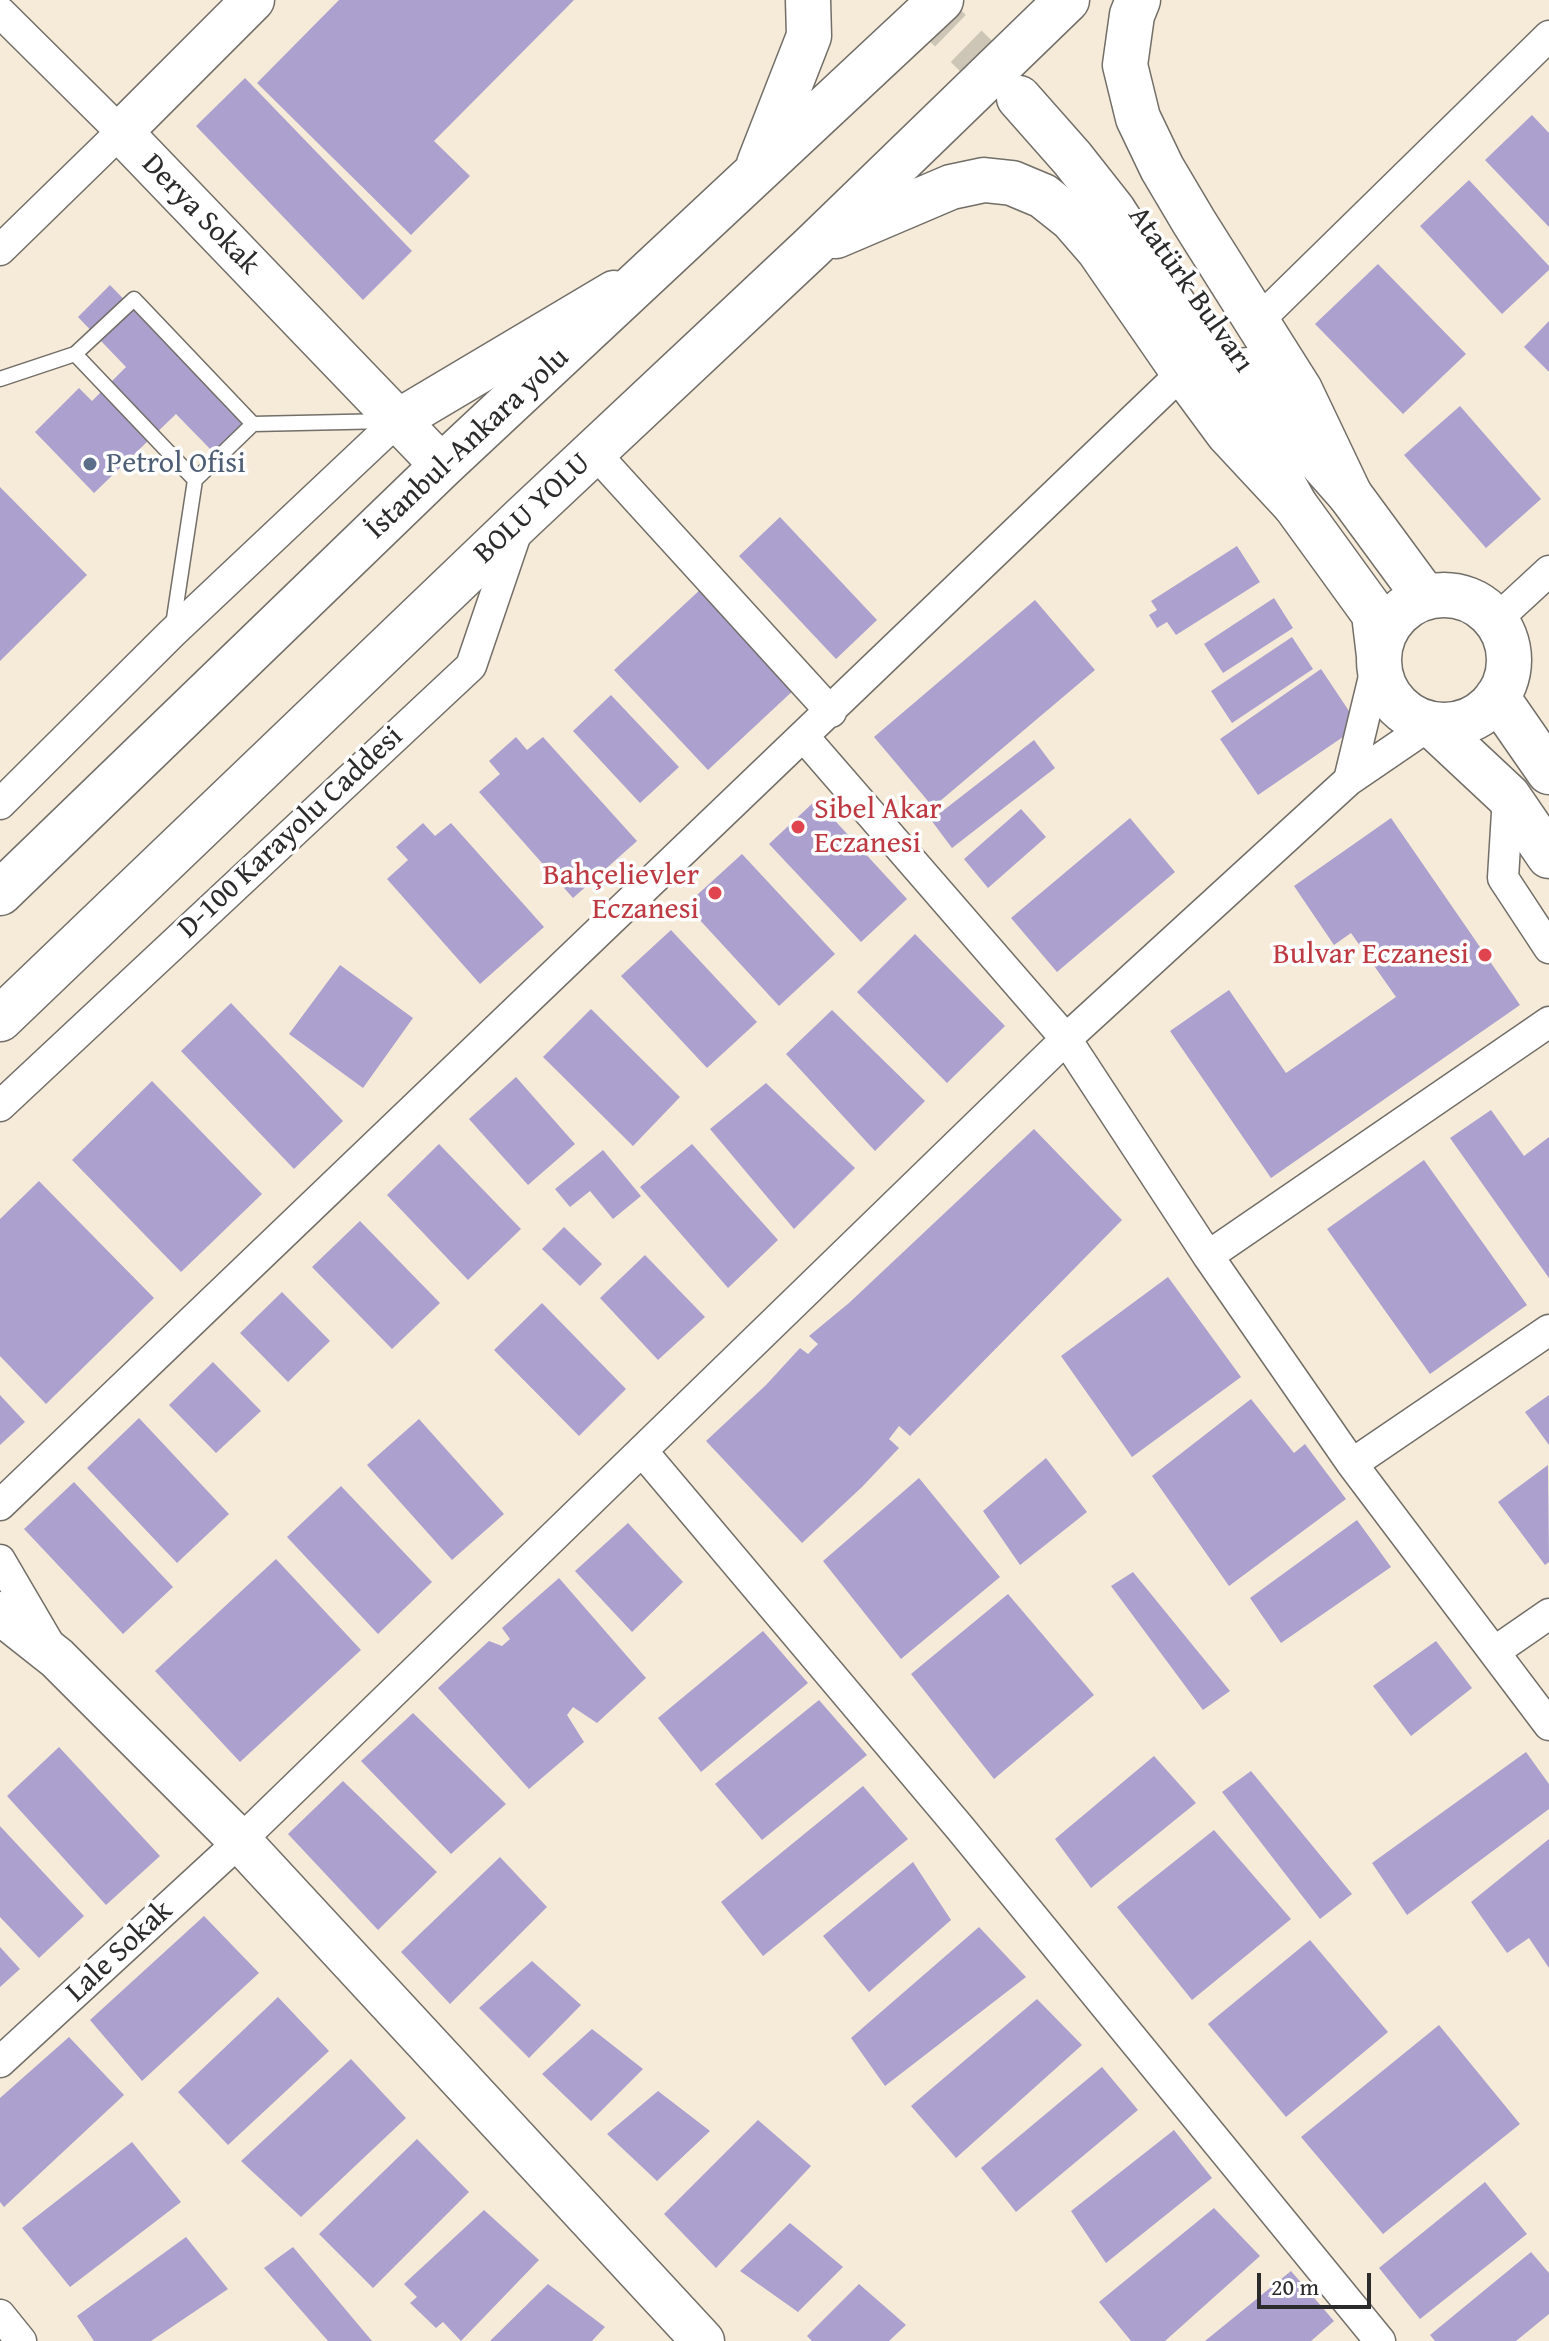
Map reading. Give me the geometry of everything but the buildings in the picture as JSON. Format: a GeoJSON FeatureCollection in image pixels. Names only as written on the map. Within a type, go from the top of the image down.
{"type":"FeatureCollection","features":[{"type":"Feature","properties":{"kind":"main road"},"geometry":{"type":"LineString","coordinates":[[121,132],[253,0]]}},
{"type":"Feature","properties":{"kind":"main road"},"geometry":{"type":"LineString","coordinates":[[753,178],[809,36],[808,0]]}},
{"type":"Feature","properties":{"kind":"main road","name":"İstanbul-Ankara yolu"},"geometry":{"type":"LineString","coordinates":[[0,893],[442,466],[941,0]]}},
{"type":"Feature","properties":{"kind":"main road","name":"BOLU YOLU"},"geometry":{"type":"LineString","coordinates":[[0,1019],[521,520],[812,247],[1067,0]]}},
{"type":"Feature","properties":{"kind":"main road"},"geometry":{"type":"LineString","coordinates":[[1138,0],[1132,15],[1125,65],[1138,118],[1162,168],[1300,390],[1350,495],[1425,597]]}},
{"type":"Feature","properties":{"kind":"main road","name":"Atatürk Bulvarı"},"geometry":{"type":"LineString","coordinates":[[1295,505],[1248,421],[1113,210],[1024,92],[1093,156],[1132,206],[1272,407],[1350,495]]}},
{"type":"Feature","properties":{"kind":"main road","name":"Derya Sokak"},"geometry":{"type":"LineString","coordinates":[[121,132],[442,466]]}},
{"type":"Feature","properties":{"kind":"main road"},"geometry":{"type":"LineString","coordinates":[[812,247],[951,187],[984,180],[1012,183],[1043,196],[1072,219],[1098,249],[1228,433],[1295,505],[1374,614],[1379,656],[1383,685],[1395,703],[1411,717],[1431,724],[1452,725],[1473,719],[1490,707],[1503,690],[1510,669],[1509,647],[1496,620],[1487,610],[1468,599],[1446,594],[1425,597],[1405,607],[1390,623],[1380,643],[1379,656]]}},
{"type":"Feature","properties":{"kind":"main road"},"geometry":{"type":"LineString","coordinates":[[397,421],[660,265]]}},
{"type":"Feature","properties":{"kind":"main road"},"geometry":{"type":"LineString","coordinates":[[1497,697],[1549,772]]}},
{"type":"Feature","properties":{"kind":"main road"},"geometry":{"type":"LineString","coordinates":[[1431,724],[1508,796],[1549,856]]}},
{"type":"Feature","properties":{"kind":"main road"},"geometry":{"type":"LineString","coordinates":[[0,1613],[57,1658],[240,1841],[703,2341]]}},
{"type":"Feature","properties":{"kind":"street","name":"Derya Sokak"},"geometry":{"type":"LineString","coordinates":[[0,12],[121,132]]}},
{"type":"Feature","properties":{"kind":"street"},"geometry":{"type":"LineString","coordinates":[[1258,321],[1549,36]]}},
{"type":"Feature","properties":{"kind":"street"},"geometry":{"type":"LineString","coordinates":[[0,250],[121,132]]}},
{"type":"Feature","properties":{"kind":"street"},"geometry":{"type":"LineString","coordinates":[[0,1505],[1183,372]]}},
{"type":"Feature","properties":{"kind":"street"},"geometry":{"type":"LineString","coordinates":[[0,804],[172,633],[397,421]]}},
{"type":"Feature","properties":{"kind":"street"},"geometry":{"type":"LineString","coordinates":[[594,452],[831,712]]}},
{"type":"Feature","properties":{"kind":"street","name":"D-100 Karayolu Caddesi"},"geometry":{"type":"LineString","coordinates":[[0,1106],[471,666],[521,520]]}},
{"type":"Feature","properties":{"kind":"street"},"geometry":{"type":"LineString","coordinates":[[1496,620],[1549,571]]}},
{"type":"Feature","properties":{"kind":"street"},"geometry":{"type":"LineString","coordinates":[[1349,780],[1379,656]]}},
{"type":"Feature","properties":{"kind":"street","name":"Lale Sokak"},"geometry":{"type":"LineString","coordinates":[[0,2062],[240,1841],[1066,1039],[1349,780],[1431,724]]}},
{"type":"Feature","properties":{"kind":"street"},"geometry":{"type":"LineString","coordinates":[[804,737],[1066,1039],[1208,1256],[1352,1464],[1549,1725]]}},
{"type":"Feature","properties":{"kind":"street"},"geometry":{"type":"LineString","coordinates":[[1508,796],[1503,878],[1549,948]]}},
{"type":"Feature","properties":{"kind":"street"},"geometry":{"type":"LineString","coordinates":[[1208,1256],[1549,1022]]}},
{"type":"Feature","properties":{"kind":"street"},"geometry":{"type":"LineString","coordinates":[[1352,1464],[1549,1330]]}},
{"type":"Feature","properties":{"kind":"street"},"geometry":{"type":"LineString","coordinates":[[642,1451],[960,1828],[1380,2341]]}},
{"type":"Feature","properties":{"kind":"street"},"geometry":{"type":"LineString","coordinates":[[0,1560],[57,1658]]}},
{"type":"Feature","properties":{"kind":"street"},"geometry":{"type":"LineString","coordinates":[[1494,1652],[1549,1614]]}},
{"type":"Feature","properties":{"kind":"street"},"geometry":{"type":"LineString","coordinates":[[0,1630],[57,1658]]}},
{"type":"Feature","properties":{"kind":"street"},"geometry":{"type":"LineString","coordinates":[[0,2315],[21,2341]]}},
{"type":"Feature","properties":{"kind":"lane"},"geometry":{"type":"LineString","coordinates":[[0,379],[75,354],[134,299],[253,424]]}},
{"type":"Feature","properties":{"kind":"lane"},"geometry":{"type":"LineString","coordinates":[[75,354],[195,480]]}},
{"type":"Feature","properties":{"kind":"lane"},"geometry":{"type":"LineString","coordinates":[[172,633],[195,480],[253,424],[397,421]]}},
{"type":"Feature","properties":{"kind":"tunnel"},"geometry":{"type":"LineString","coordinates":[[919,0],[1019,98]]}},
{"type":"Feature","properties":{"kind":"place","name":"Petrol Ofisi"},"geometry":{"type":"Point","coordinates":[90,464]}},
{"type":"Feature","properties":{"kind":"place","name":"Sibel Akar Eczanesi"},"geometry":{"type":"Point","coordinates":[798,827]}},
{"type":"Feature","properties":{"kind":"place","name":"Bahçelievler Eczanesi"},"geometry":{"type":"Point","coordinates":[715,893]}},
{"type":"Feature","properties":{"kind":"place","name":"Bulvar Eczanesi"},"geometry":{"type":"Point","coordinates":[1485,955]}}]}
